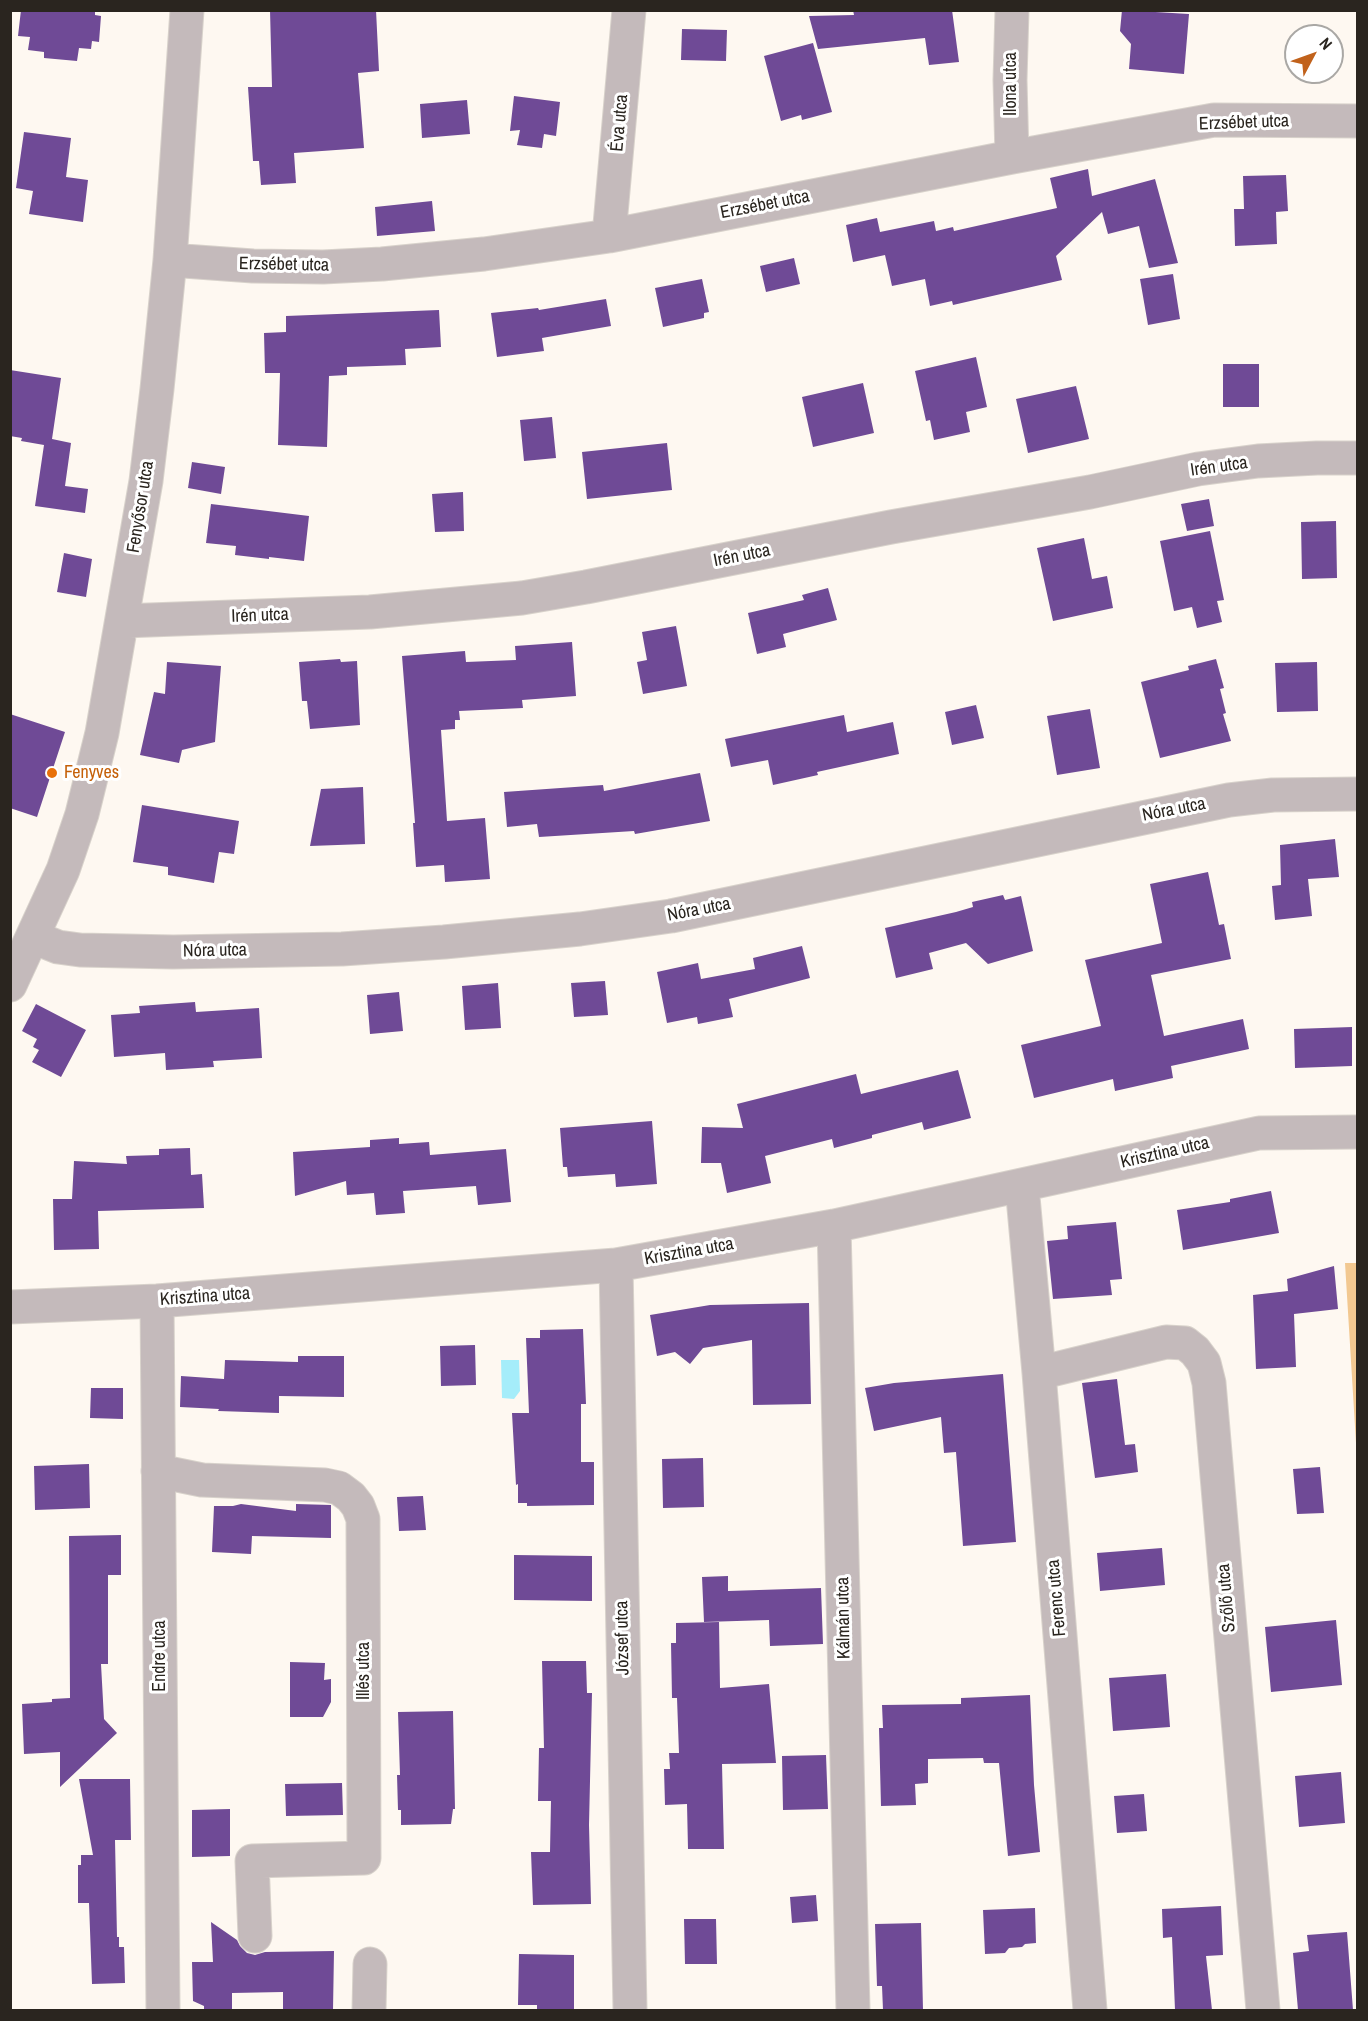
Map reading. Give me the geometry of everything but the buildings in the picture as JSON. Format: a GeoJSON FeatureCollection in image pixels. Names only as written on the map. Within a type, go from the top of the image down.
{"type":"FeatureCollection","features":[{"type":"Feature","properties":{"kind":"street","name":"Fenyősor utca"},"geometry":{"type":"LineString","coordinates":[[10,985],[63,870],[82,814],[102,733],[146,481],[170,260],[187,10]]}},
{"type":"Feature","properties":{"kind":"street","name":"Éva utca"},"geometry":{"type":"LineString","coordinates":[[609,236],[629,10]]}},
{"type":"Feature","properties":{"kind":"street","name":"Ilona utca"},"geometry":{"type":"LineString","coordinates":[[1012,10],[1010,80],[1012,157]]}},
{"type":"Feature","properties":{"kind":"street","name":"Erzsébet utca"},"geometry":{"type":"LineString","coordinates":[[170,260],[253,266],[323,267],[484,254],[609,236],[1214,120],[1358,122]]}},
{"type":"Feature","properties":{"kind":"street","name":"Irén utca"},"geometry":{"type":"LineString","coordinates":[[122,621],[370,612],[522,598],[891,527],[1090,492],[1198,469],[1258,461],[1358,458]]}},
{"type":"Feature","properties":{"kind":"street","name":"Nóra utca"},"geometry":{"type":"LineString","coordinates":[[33,937],[58,946],[80,950],[173,952],[342,949],[580,929],[671,916],[1229,800],[1273,795],[1358,794]]}},
{"type":"Feature","properties":{"kind":"street","name":"Krisztina utca"},"geometry":{"type":"LineString","coordinates":[[10,1308],[157,1301],[616,1265],[834,1226],[1259,1133],[1358,1132]]}},
{"type":"Feature","properties":{"kind":"street","name":"Ferenc utca"},"geometry":{"type":"LineString","coordinates":[[1022,1186],[1090,2010]]}},
{"type":"Feature","properties":{"kind":"street","name":"Kálmán utca"},"geometry":{"type":"LineString","coordinates":[[834,1226],[853,2010]]}},
{"type":"Feature","properties":{"kind":"street","name":"József utca"},"geometry":{"type":"LineString","coordinates":[[616,1265],[630,2010]]}},
{"type":"Feature","properties":{"kind":"street","name":"Endre utca"},"geometry":{"type":"LineString","coordinates":[[157,1301],[162,2010]]}},
{"type":"Feature","properties":{"kind":"street","name":"Szőlő utca"},"geometry":{"type":"LineString","coordinates":[[1039,1373],[1166,1342],[1185,1343],[1196,1351],[1204,1363],[1209,1383],[1263,2010]]}},
{"type":"Feature","properties":{"kind":"street","name":"Illés utca"},"geometry":{"type":"LineString","coordinates":[[159,1471],[202,1480],[325,1485],[339,1488],[358,1506],[363,1519],[364,1858],[252,1861],[255,1936]]}},
{"type":"Feature","properties":{"kind":"street"},"geometry":{"type":"LineString","coordinates":[[369,2010],[370,1964]]}},
{"type":"Feature","properties":{"kind":"shaded area"},"geometry":{"type":"Polygon","coordinates":[[[1345,1263],[1357,1263],[1357,1463],[1356,1443],[1345,1263]]]}},
{"type":"Feature","properties":{"kind":"water"},"geometry":{"type":"Polygon","coordinates":[[[501,1360],[519,1360],[520,1391],[514,1399],[502,1398],[501,1360]]]}},
{"type":"Feature","properties":{"kind":"place","name":"Fenyves"},"geometry":{"type":"Point","coordinates":[52,773]}}]}
